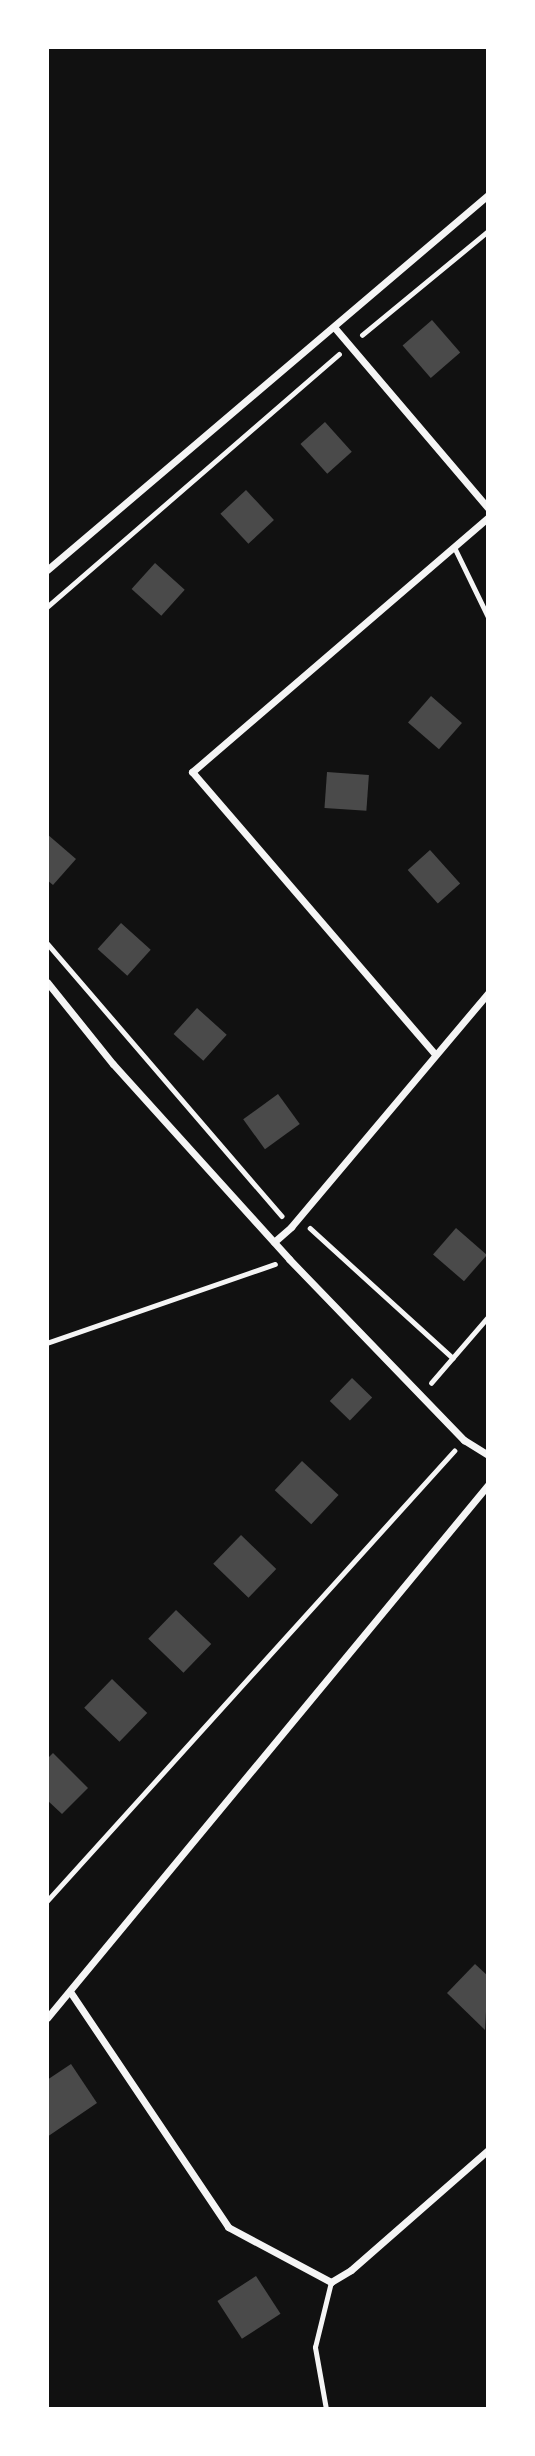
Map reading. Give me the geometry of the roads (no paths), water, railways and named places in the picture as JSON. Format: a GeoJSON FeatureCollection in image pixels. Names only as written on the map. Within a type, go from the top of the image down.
{"type":"FeatureCollection","features":[{"type":"Feature","properties":{"kind":"street"},"geometry":{"type":"LineString","coordinates":[[47,570],[488,194]]}},
{"type":"Feature","properties":{"kind":"street"},"geometry":{"type":"LineString","coordinates":[[334,327],[488,508]]}},
{"type":"Feature","properties":{"kind":"street"},"geometry":{"type":"LineString","coordinates":[[434,1053],[192,772],[488,517]]}},
{"type":"Feature","properties":{"kind":"street"},"geometry":{"type":"LineString","coordinates":[[47,982],[113,1064],[289,1259],[464,1440],[488,1455]]}},
{"type":"Feature","properties":{"kind":"street"},"geometry":{"type":"LineString","coordinates":[[274,1241],[299,1218],[434,1053],[488,993]]}},
{"type":"Feature","properties":{"kind":"street"},"geometry":{"type":"LineString","coordinates":[[47,2018],[71,1993],[488,1485]]}},
{"type":"Feature","properties":{"kind":"street"},"geometry":{"type":"LineString","coordinates":[[71,1993],[228,2227],[331,2283],[351,2270],[488,2150]]}},
{"type":"Feature","properties":{"kind":"lane"},"geometry":{"type":"LineString","coordinates":[[454,547],[488,617]]}},
{"type":"Feature","properties":{"kind":"lane"},"geometry":{"type":"LineString","coordinates":[[326,2409],[315,2347],[331,2283]]}}]}
